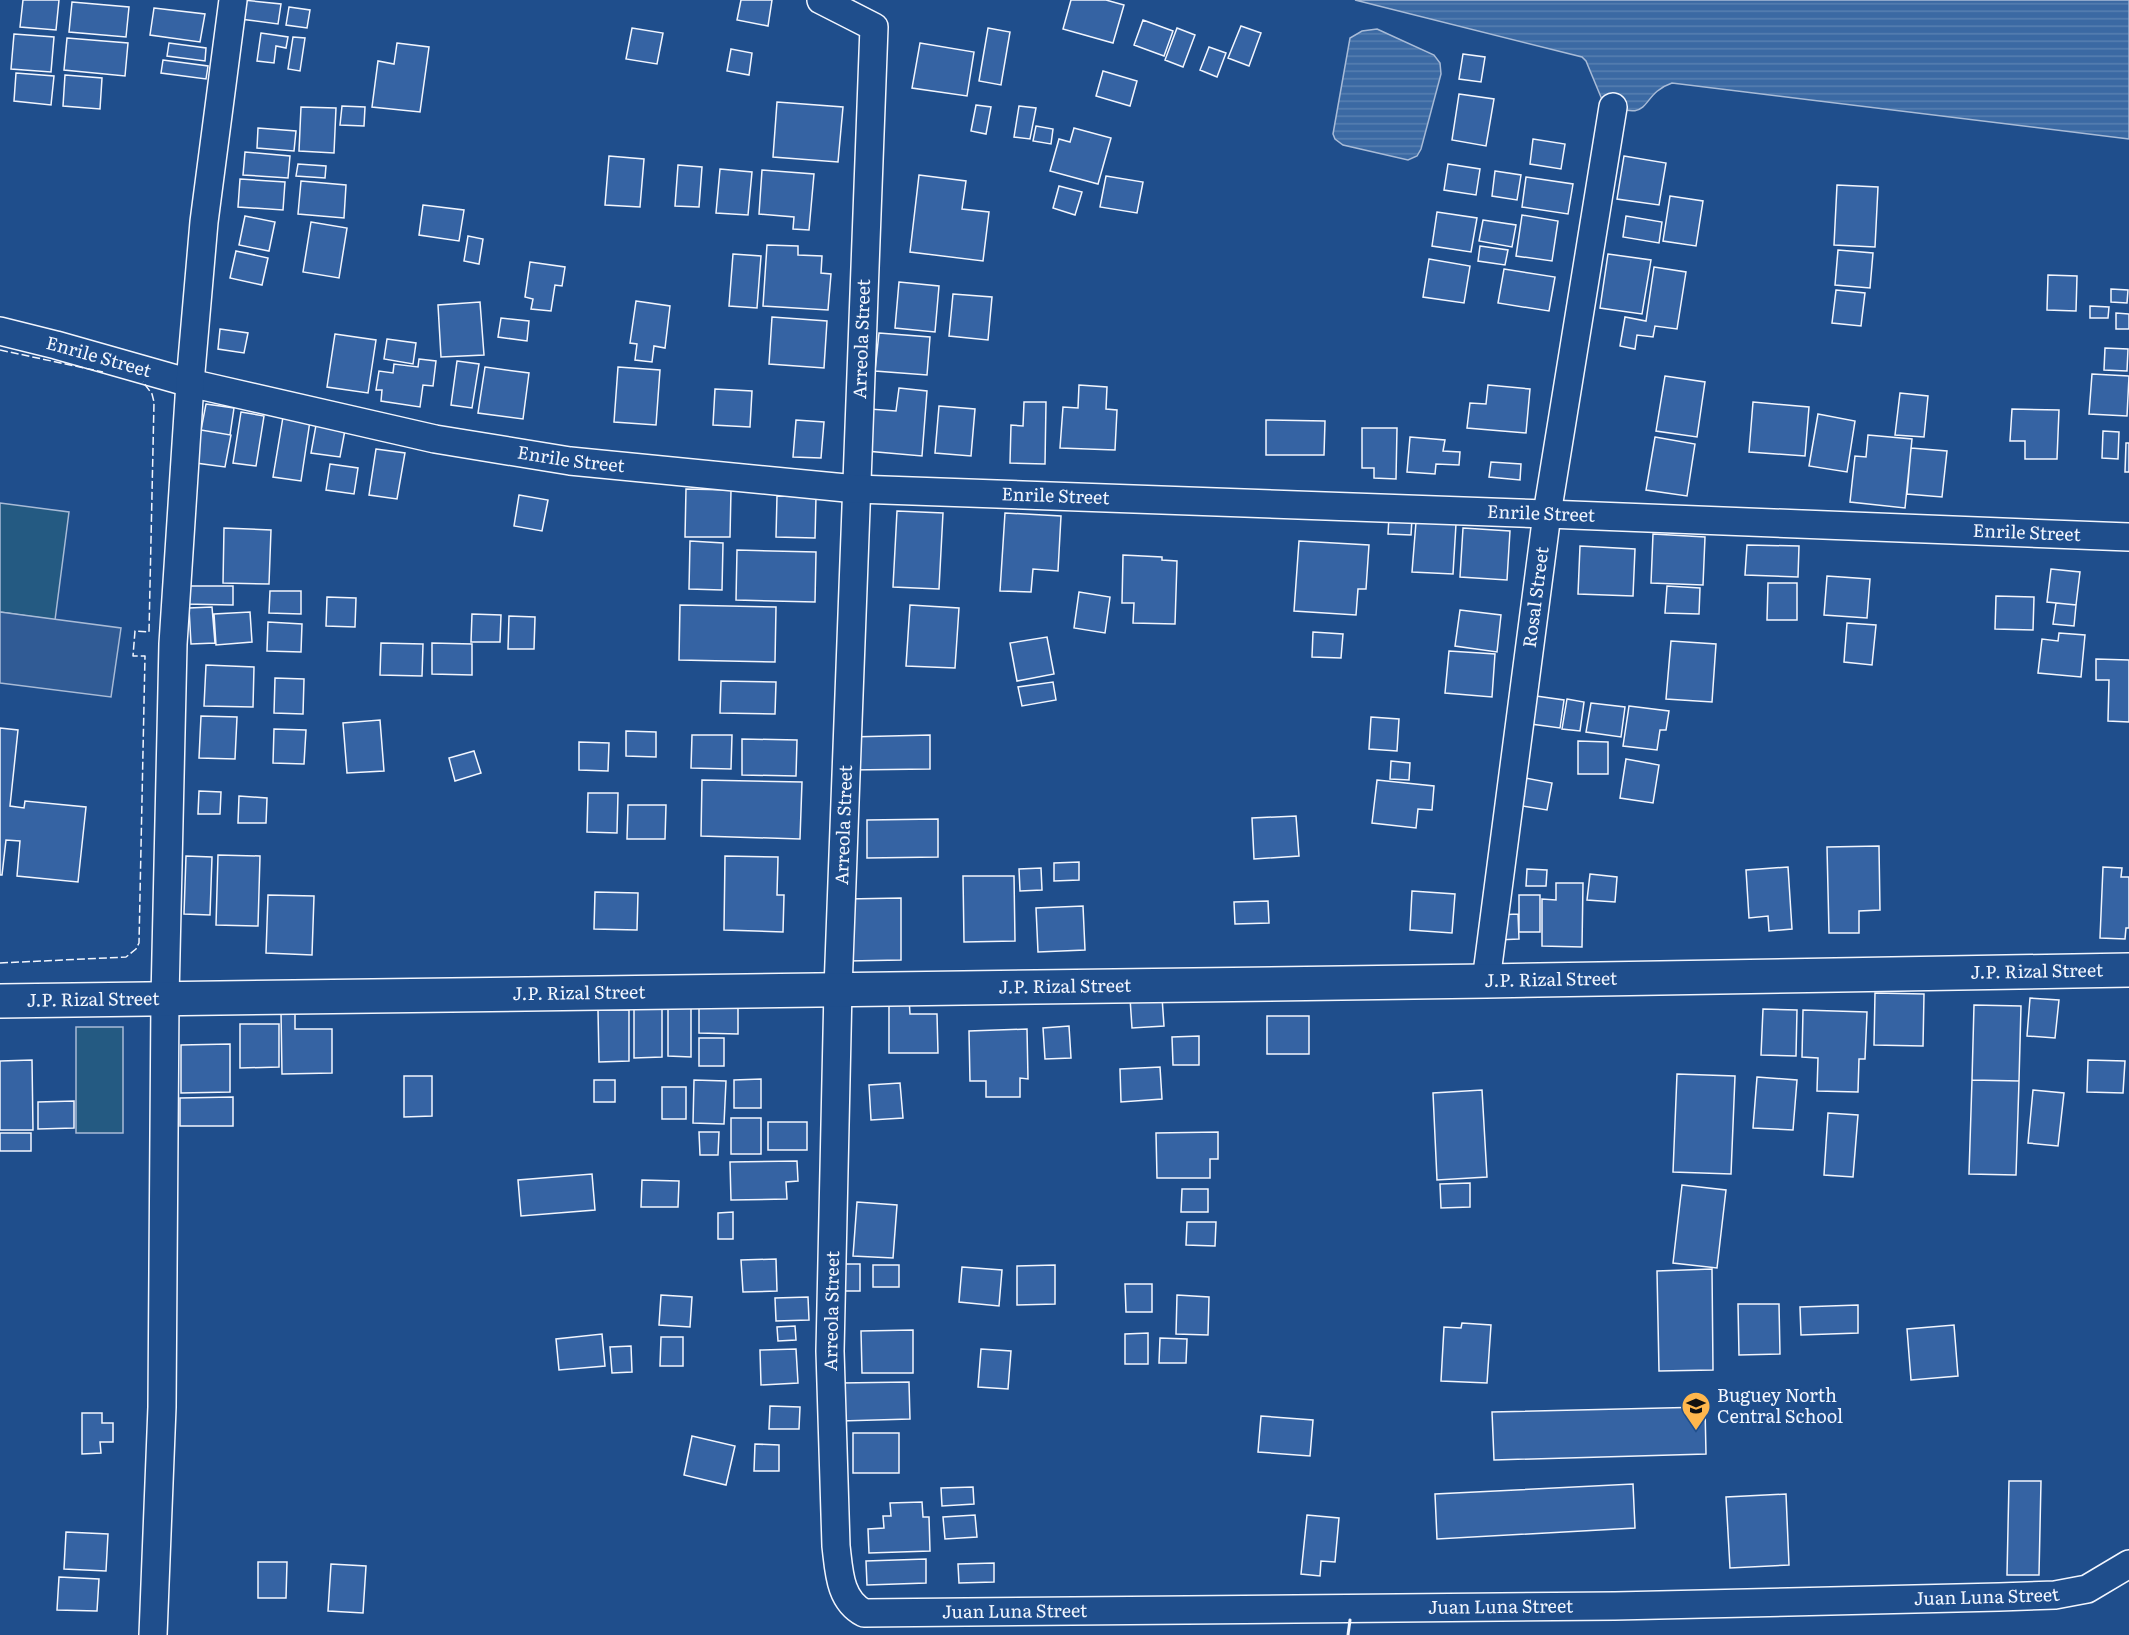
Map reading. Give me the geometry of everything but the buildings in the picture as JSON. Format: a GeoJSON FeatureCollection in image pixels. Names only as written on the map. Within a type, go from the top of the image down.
{"type":"FeatureCollection","features":[{"type":"Feature","properties":{"kind":"street"},"geometry":{"type":"LineString","coordinates":[[153,1635],[162,1407],[165,998],[173,644],[189,384],[204,222],[233,0]]}},
{"type":"Feature","properties":{"kind":"street","name":"Arreola Street"},"geometry":{"type":"LineString","coordinates":[[821,0],[874,27],[838,989],[830,1352],[836,1546],[845,1594],[856,1609],[864,1613]]}},
{"type":"Feature","properties":{"kind":"street","name":"Rosal Street"},"geometry":{"type":"LineString","coordinates":[[1485,981],[1547,514],[1613,106]]}},
{"type":"Feature","properties":{"kind":"street","name":"Enrile Street"},"geometry":{"type":"LineString","coordinates":[[0,331],[189,384],[435,439],[570,461],[856,489],[2129,537]]}},
{"type":"Feature","properties":{"kind":"street","name":"J.P. Rizal Street"},"geometry":{"type":"LineString","coordinates":[[0,1001],[2129,970]]}},
{"type":"Feature","properties":{"kind":"street","name":"Juan Luna Street"},"geometry":{"type":"LineString","coordinates":[[864,1613],[1615,1606],[2055,1595],[2086,1589],[2129,1564]]}},
{"type":"Feature","properties":{"kind":"shaded area"},"geometry":{"type":"Polygon","coordinates":[[[1355,0],[2129,0],[2129,139],[1672,83],[1661,88],[1638,110],[1619,109],[1603,102],[1586,61],[1582,57],[1355,0]]]}},
{"type":"Feature","properties":{"kind":"shaded area"},"geometry":{"type":"Polygon","coordinates":[[[1377,29],[1434,55],[1440,63],[1441,74],[1421,149],[1417,156],[1408,160],[1343,145],[1335,139],[1333,134],[1350,38],[1362,31],[1377,29]]]}},
{"type":"Feature","properties":{"kind":"shaded area"},"geometry":{"type":"Polygon","coordinates":[[[0,503],[69,512],[55,620],[0,612],[0,503]]]}},
{"type":"Feature","properties":{"kind":"shaded area"},"geometry":{"type":"Polygon","coordinates":[[[0,612],[121,628],[111,697],[0,683],[0,612]]]}},
{"type":"Feature","properties":{"kind":"shaded area"},"geometry":{"type":"Polygon","coordinates":[[[76,1027],[123,1027],[123,1133],[76,1133],[76,1027]]]}},
{"type":"Feature","properties":{"kind":"fence"},"geometry":{"type":"LineString","coordinates":[[0,350],[103,372]]}},
{"type":"Feature","properties":{"kind":"fence"},"geometry":{"type":"LineString","coordinates":[[0,963],[126,957],[136,949],[139,943],[145,656],[133,656],[135,631],[149,632],[154,402],[152,394],[143,382]]}},
{"type":"Feature","properties":{"kind":"wall"},"geometry":{"type":"LineString","coordinates":[[1348,1635],[1350,1620]]}},
{"type":"Feature","properties":{"kind":"place","name":"Buguey North Central School"},"geometry":{"type":"Point","coordinates":[1696,1432]}}]}
